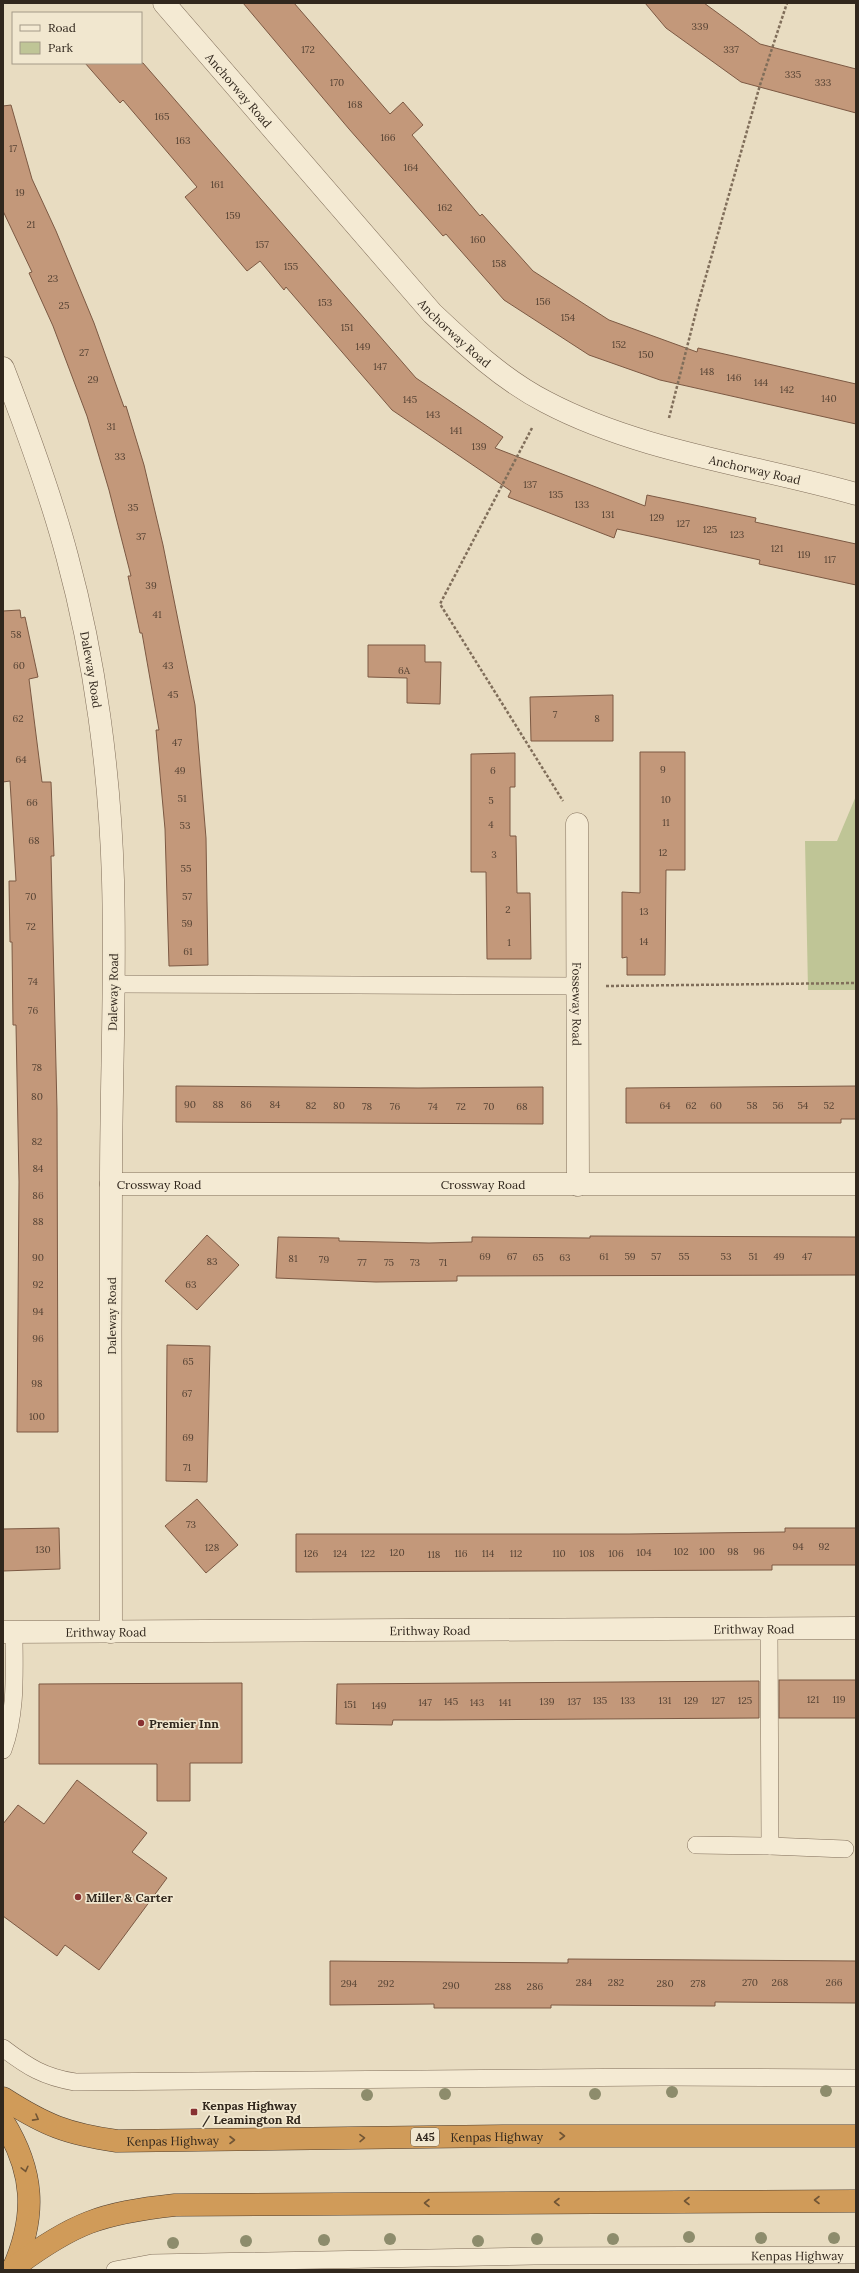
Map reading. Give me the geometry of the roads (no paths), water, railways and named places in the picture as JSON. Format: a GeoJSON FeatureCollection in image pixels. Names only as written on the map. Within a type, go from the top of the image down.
{"type":"FeatureCollection","features":[{"type":"Feature","properties":{"kind":"highway","name":"Kenpas Highway"},"geometry":{"type":"LineString","coordinates":[[3,2098],[52,2127],[84,2136],[117,2141],[503,2136],[856,2136]]}},
{"type":"Feature","properties":{"kind":"highway"},"geometry":{"type":"LineString","coordinates":[[3,2121],[16,2141],[25,2168],[29,2192],[30,2214],[13,2269]]}},
{"type":"Feature","properties":{"kind":"highway"},"geometry":{"type":"LineString","coordinates":[[13,2269],[46,2244],[90,2220],[134,2209],[175,2205],[856,2201]]}},
{"type":"Feature","properties":{"kind":"street","name":"Anchorway Road"},"geometry":{"type":"LineString","coordinates":[[164,3],[432,313],[489,364],[515,384],[546,402],[600,427],[662,446],[856,494]]}},
{"type":"Feature","properties":{"kind":"street","name":"Daleway Road"},"geometry":{"type":"LineString","coordinates":[[3,368],[49,494],[68,558],[85,639],[106,784],[113,878],[111,1632]]}},
{"type":"Feature","properties":{"kind":"street","name":"Fosseway Road"},"geometry":{"type":"LineString","coordinates":[[577,824],[578,1185]]}},
{"type":"Feature","properties":{"kind":"street","name":"Crossway Road"},"geometry":{"type":"LineString","coordinates":[[111,1184],[856,1184]]}},
{"type":"Feature","properties":{"kind":"street","name":"Erithway Road"},"geometry":{"type":"LineString","coordinates":[[9,1632],[856,1628]]}},
{"type":"Feature","properties":{"kind":"lane"},"geometry":{"type":"LineString","coordinates":[[113,984],[578,986]]}},
{"type":"Feature","properties":{"kind":"lane"},"geometry":{"type":"LineString","coordinates":[[769,1628],[770,1846]]}},
{"type":"Feature","properties":{"kind":"lane"},"geometry":{"type":"LineString","coordinates":[[3,1750],[7,1738],[13,1701],[9,1632]]}},
{"type":"Feature","properties":{"kind":"lane"},"geometry":{"type":"LineString","coordinates":[[696,1846],[845,1848]]}},
{"type":"Feature","properties":{"kind":"lane"},"geometry":{"type":"LineString","coordinates":[[3,2048],[30,2068],[44,2075],[75,2082],[662,2077],[856,2078]]}},
{"type":"Feature","properties":{"kind":"lane","name":"Kenpas Highway"},"geometry":{"type":"LineString","coordinates":[[115,2270],[152,2263],[542,2256],[856,2255]]}},
{"type":"Feature","properties":{"kind":"place","name":"Premier Inn"},"geometry":{"type":"Point","coordinates":[141,1723]}},
{"type":"Feature","properties":{"kind":"place","name":"Miller & Carter"},"geometry":{"type":"Point","coordinates":[78,1897]}},
{"type":"Feature","properties":{"kind":"place","name":"Kenpas Highway / Leamington Rd"},"geometry":{"type":"Point","coordinates":[194,2112]}}]}
